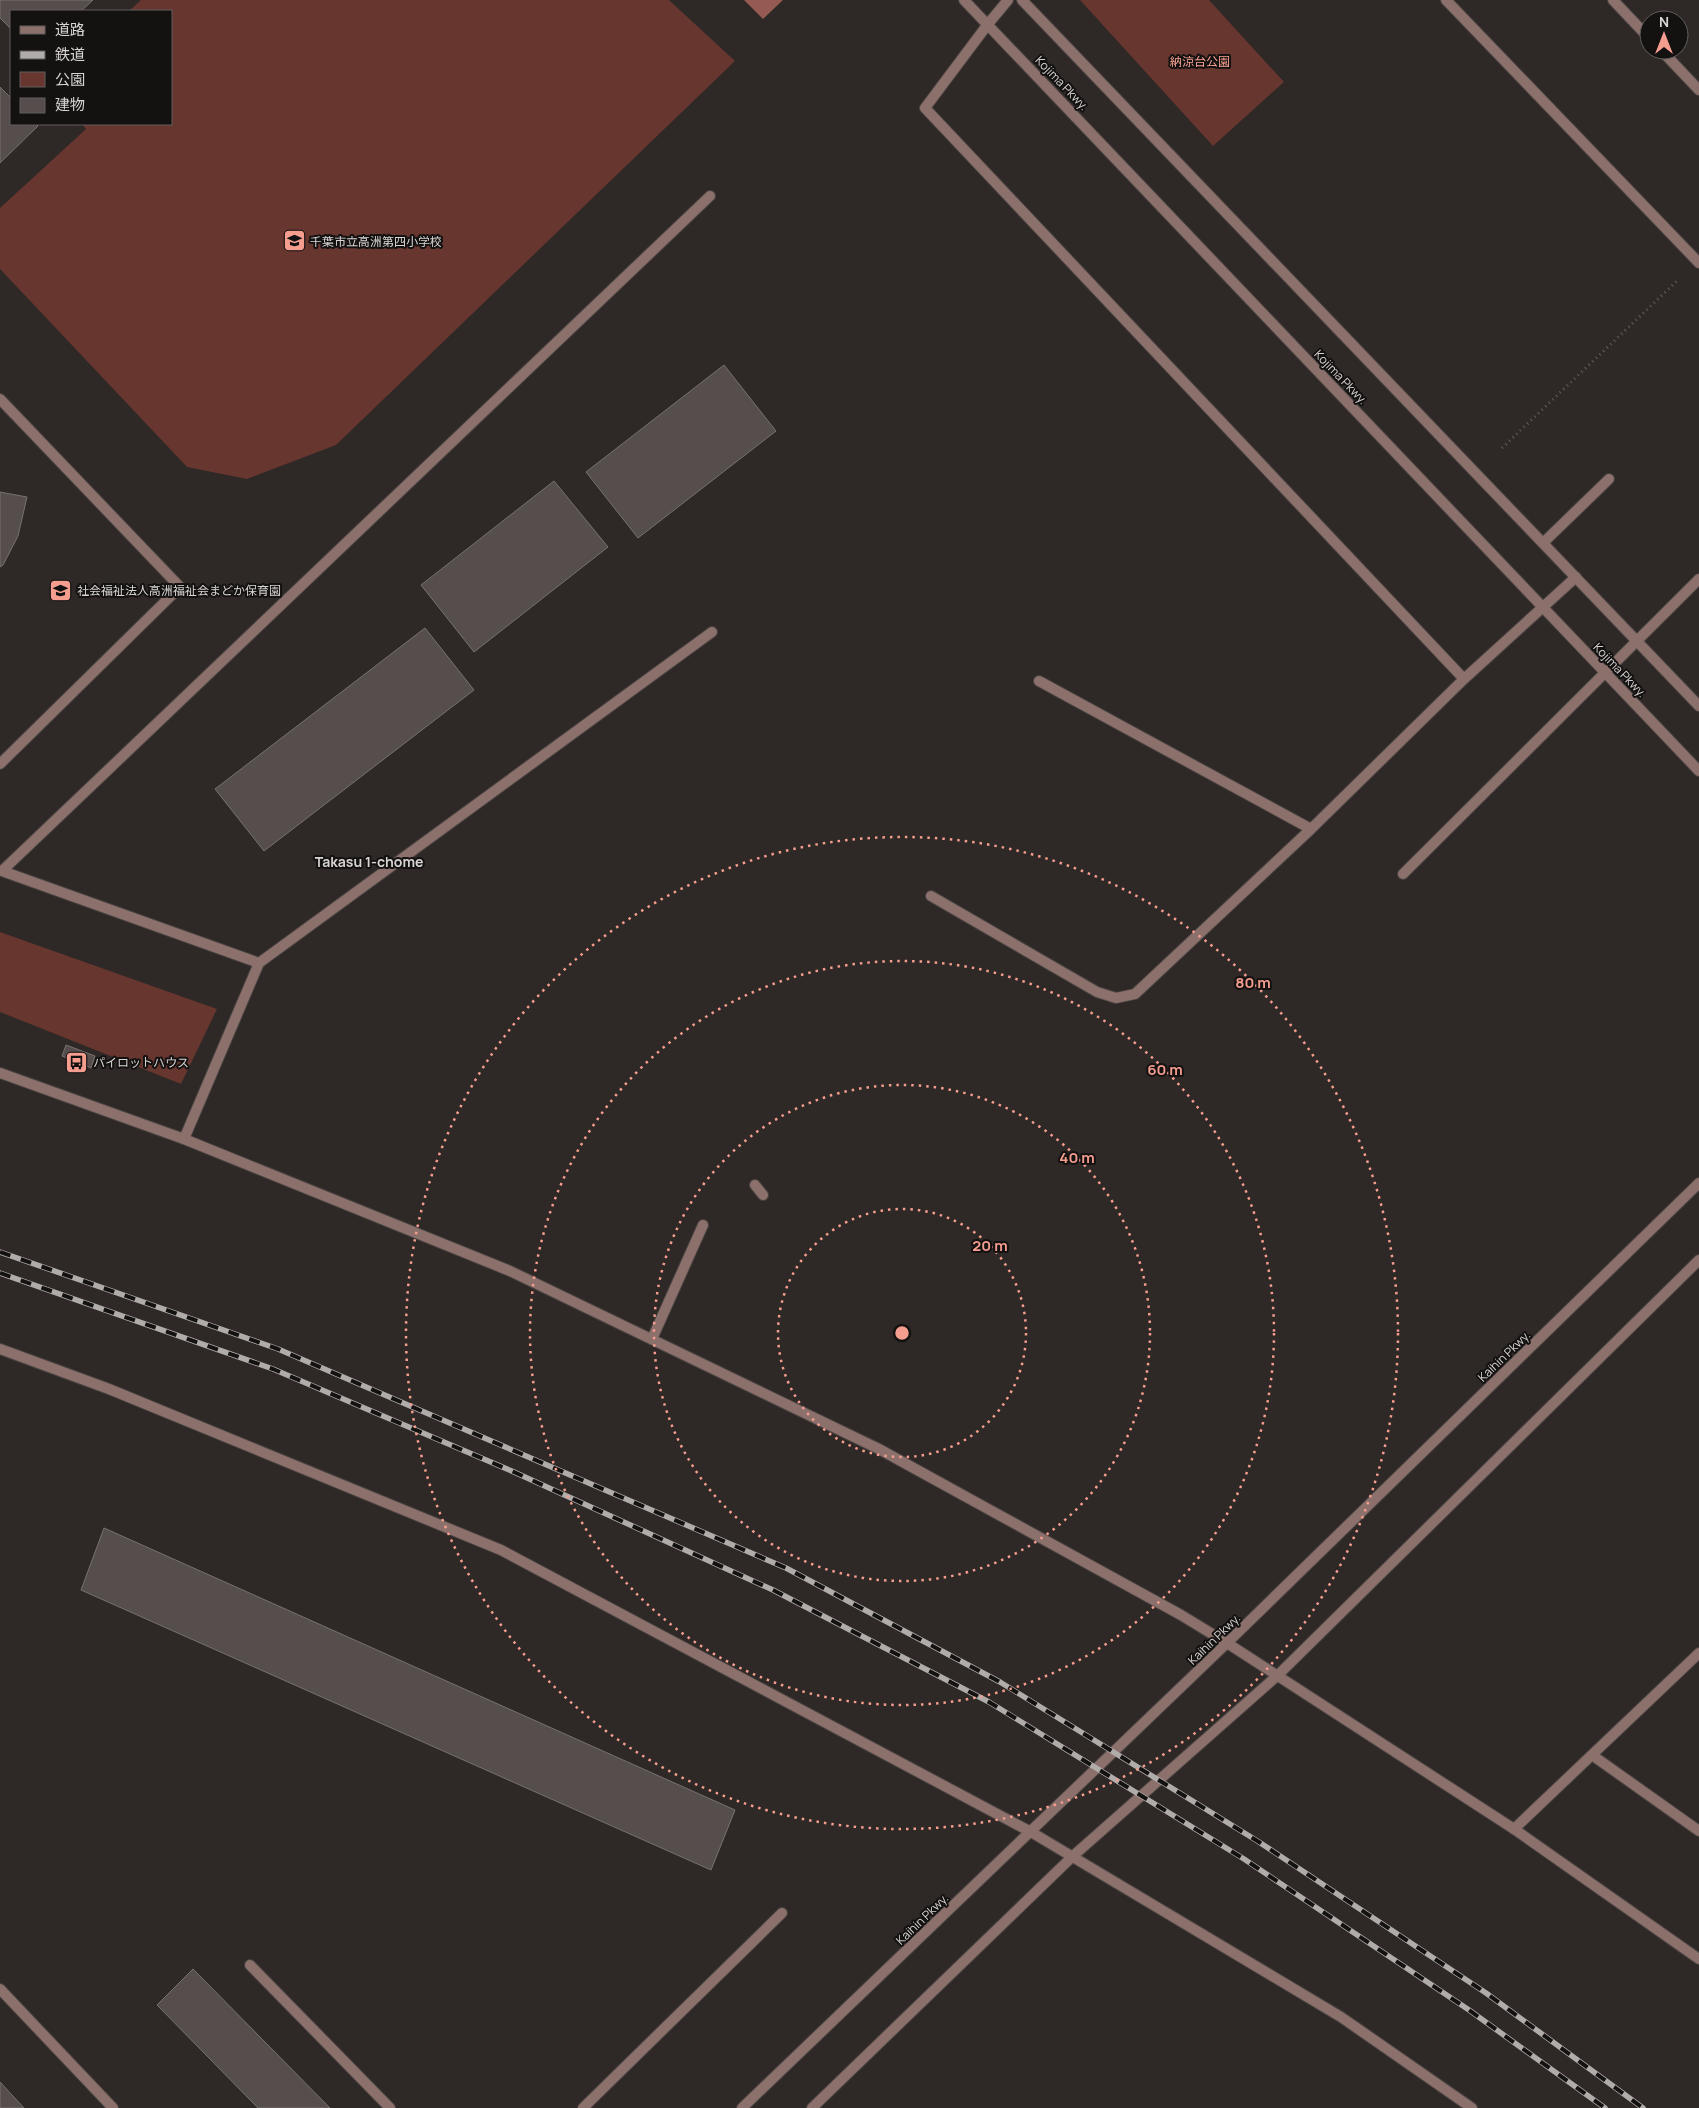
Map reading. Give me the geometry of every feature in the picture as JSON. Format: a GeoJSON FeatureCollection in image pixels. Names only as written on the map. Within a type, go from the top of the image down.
{"type":"FeatureCollection","features":[{"type":"Feature","properties":{"kind":"street","name":"Kojima Pkwy."},"geometry":{"type":"LineString","coordinates":[[964,0],[1699,771]]}},
{"type":"Feature","properties":{"kind":"street"},"geometry":{"type":"LineString","coordinates":[[1008,0],[925,108],[1464,679]]}},
{"type":"Feature","properties":{"kind":"street"},"geometry":{"type":"LineString","coordinates":[[1022,0],[1699,706]]}},
{"type":"Feature","properties":{"kind":"street"},"geometry":{"type":"LineString","coordinates":[[1446,0],[1699,263]]}},
{"type":"Feature","properties":{"kind":"street"},"geometry":{"type":"LineString","coordinates":[[1613,0],[1639,27]]}},
{"type":"Feature","properties":{"kind":"street"},"geometry":{"type":"LineString","coordinates":[[1670,60],[1699,90]]}},
{"type":"Feature","properties":{"kind":"street"},"geometry":{"type":"LineString","coordinates":[[259,963],[2,871],[710,196]]}},
{"type":"Feature","properties":{"kind":"street"},"geometry":{"type":"LineString","coordinates":[[0,399],[180,587],[0,764]]}},
{"type":"Feature","properties":{"kind":"street"},"geometry":{"type":"LineString","coordinates":[[1543,543],[1609,479]]}},
{"type":"Feature","properties":{"kind":"street"},"geometry":{"type":"LineString","coordinates":[[931,896],[1097,992],[1116,998],[1135,994],[1310,829],[1464,679],[1576,577]]}},
{"type":"Feature","properties":{"kind":"street"},"geometry":{"type":"LineString","coordinates":[[1402,874],[1699,579]]}},
{"type":"Feature","properties":{"kind":"street"},"geometry":{"type":"LineString","coordinates":[[184,1139],[259,963],[712,632]]}},
{"type":"Feature","properties":{"kind":"street"},"geometry":{"type":"LineString","coordinates":[[1039,681],[1310,829]]}},
{"type":"Feature","properties":{"kind":"street"},"geometry":{"type":"LineString","coordinates":[[0,1073],[184,1139],[510,1271],[880,1449],[1181,1615],[1227,1643],[1514,1829],[1699,1959]]}},
{"type":"Feature","properties":{"kind":"street","name":"Kaihin Pkwy."},"geometry":{"type":"LineString","coordinates":[[742,2108],[1227,1643],[1699,1183]]}},
{"type":"Feature","properties":{"kind":"street"},"geometry":{"type":"LineString","coordinates":[[755,1185],[763,1195]]}},
{"type":"Feature","properties":{"kind":"street"},"geometry":{"type":"LineString","coordinates":[[652,1339],[703,1224]]}},
{"type":"Feature","properties":{"kind":"street"},"geometry":{"type":"LineString","coordinates":[[812,2108],[1073,1856],[1278,1675],[1699,1260]]}},
{"type":"Feature","properties":{"kind":"street"},"geometry":{"type":"LineString","coordinates":[[0,1349],[109,1389],[501,1550],[1073,1856],[1341,2017],[1472,2108]]}},
{"type":"Feature","properties":{"kind":"street"},"geometry":{"type":"LineString","coordinates":[[1514,1829],[1699,1653]]}},
{"type":"Feature","properties":{"kind":"street"},"geometry":{"type":"LineString","coordinates":[[1592,1755],[1699,1831]]}},
{"type":"Feature","properties":{"kind":"street"},"geometry":{"type":"LineString","coordinates":[[583,2108],[782,1913]]}},
{"type":"Feature","properties":{"kind":"street"},"geometry":{"type":"LineString","coordinates":[[250,1965],[390,2108]]}},
{"type":"Feature","properties":{"kind":"street"},"geometry":{"type":"LineString","coordinates":[[0,1989],[112,2108]]}},
{"type":"Feature","properties":{"kind":"path"},"geometry":{"type":"LineString","coordinates":[[1502,448],[1678,280]]}},
{"type":"Feature","properties":{"kind":"green space","name":"千葉市立高洲第四小学校"},"geometry":{"type":"Polygon","coordinates":[[[141,0],[669,0],[735,61],[336,445],[247,479],[187,467],[0,269],[0,208],[86,129],[83,125],[172,125],[172,10],[130,10],[141,0]]]}},
{"type":"Feature","properties":{"kind":"green space","name":"納涼台公園"},"geometry":{"type":"Polygon","coordinates":[[[1080,0],[1209,0],[1284,82],[1213,146],[1080,0]]]}},
{"type":"Feature","properties":{"kind":"green space"},"geometry":{"type":"Polygon","coordinates":[[[0,932],[217,1009],[181,1084],[0,1012],[0,932]]]}},
{"type":"Feature","properties":{"kind":"shaded area"},"geometry":{"type":"Polygon","coordinates":[[[744,0],[783,0],[763,19],[744,0]]]}},
{"type":"Feature","properties":{"kind":"building"},"geometry":{"type":"Polygon","coordinates":[[[0,0],[93,0],[82,10],[10,10],[10,28],[0,18],[0,0]]]}},
{"type":"Feature","properties":{"kind":"building"},"geometry":{"type":"Polygon","coordinates":[[[0,87],[10,97],[10,125],[38,126],[0,163],[0,87]]]}},
{"type":"Feature","properties":{"kind":"building"},"geometry":{"type":"Polygon","coordinates":[[[724,365],[776,431],[638,538],[586,472],[724,365]]]}},
{"type":"Feature","properties":{"kind":"building"},"geometry":{"type":"Polygon","coordinates":[[[554,481],[608,547],[474,652],[421,585],[554,481]]]}},
{"type":"Feature","properties":{"kind":"building"},"geometry":{"type":"Polygon","coordinates":[[[0,492],[27,497],[18,536],[3,565],[0,567],[0,492]]]}},
{"type":"Feature","properties":{"kind":"building"},"geometry":{"type":"Polygon","coordinates":[[[425,628],[474,690],[264,851],[215,789],[425,628]]]}},
{"type":"Feature","properties":{"kind":"building"},"geometry":{"type":"Polygon","coordinates":[[[66,1045],[95,1056],[91,1068],[62,1056],[66,1045]]]}},
{"type":"Feature","properties":{"kind":"building"},"geometry":{"type":"Polygon","coordinates":[[[104,1528],[735,1810],[711,1870],[81,1590],[104,1528]]]}},
{"type":"Feature","properties":{"kind":"building"},"geometry":{"type":"Polygon","coordinates":[[[193,1969],[330,2108],[258,2108],[157,2005],[193,1969]]]}},
{"type":"Feature","properties":{"kind":"building"},"geometry":{"type":"Polygon","coordinates":[[[0,2082],[24,2108],[0,2108],[0,2082]]]}},
{"type":"Feature","properties":{"kind":"railway"},"geometry":{"type":"LineString","coordinates":[[0,1252],[278,1349],[786,1568],[1000,1682],[1259,1842],[1486,1993],[1643,2108]]}},
{"type":"Feature","properties":{"kind":"railway"},"geometry":{"type":"LineString","coordinates":[[0,1273],[273,1369],[514,1472],[773,1590],[989,1702],[1244,1859],[1469,2010],[1605,2108]]}},
{"type":"Feature","properties":{"kind":"place","name":"千葉市立高洲第四小学校"},"geometry":{"type":"Point","coordinates":[294,241]}},
{"type":"Feature","properties":{"kind":"place","name":"社会福祉法人高洲福祉会まどか保育園"},"geometry":{"type":"Point","coordinates":[61,590]}},
{"type":"Feature","properties":{"kind":"place","name":"パイロットハウス"},"geometry":{"type":"Point","coordinates":[77,1062]}},
{"type":"Feature","properties":{"kind":"district","name":"Takasu 1-chome"},"geometry":{"type":"Point","coordinates":[369,861]}}]}
